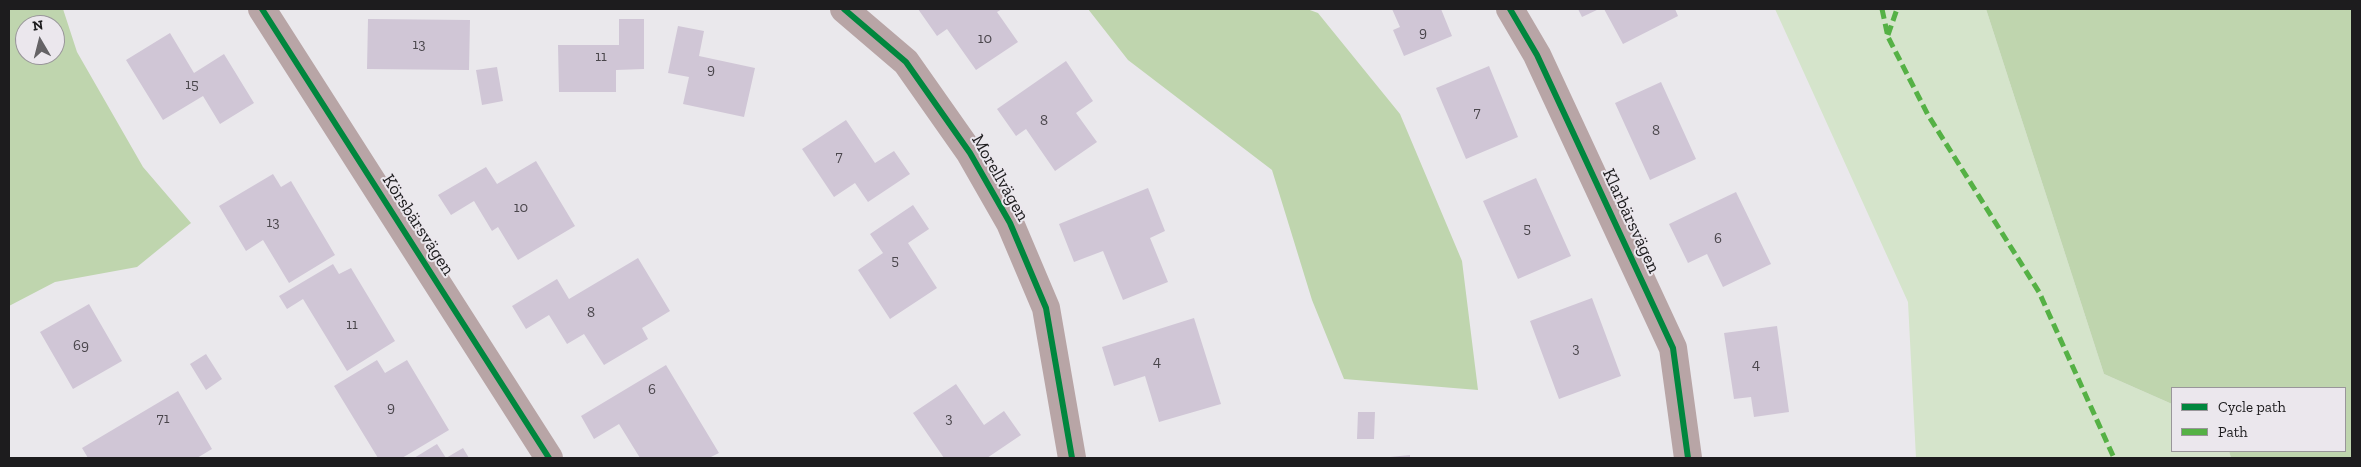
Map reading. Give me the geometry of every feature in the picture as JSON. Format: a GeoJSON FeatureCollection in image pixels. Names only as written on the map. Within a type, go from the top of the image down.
{"type":"FeatureCollection","features":[{"type":"Feature","properties":{"kind":"street","name":"Körsbärsvägen"},"geometry":{"type":"LineString","coordinates":[[262,9],[549,458]]}},
{"type":"Feature","properties":{"kind":"street","name":"Morellvägen"},"geometry":{"type":"LineString","coordinates":[[844,9],[906,62],[970,152],[1010,223],[1046,308],[1072,458]]}},
{"type":"Feature","properties":{"kind":"street","name":"Klarbärsvägen"},"geometry":{"type":"LineString","coordinates":[[1510,9],[1537,55],[1674,348],[1688,458]]}},
{"type":"Feature","properties":{"kind":"green space"},"geometry":{"type":"Polygon","coordinates":[[[9,9],[63,9],[65,15],[15,15],[15,65],[65,65],[65,15],[77,52],[143,167],[191,223],[137,267],[55,282],[9,306],[9,9]]]}},
{"type":"Feature","properties":{"kind":"green space"},"geometry":{"type":"Polygon","coordinates":[[[1088,9],[1307,9],[1318,13],[1400,114],[1462,261],[1478,390],[1344,379],[1312,300],[1272,170],[1128,60],[1088,9]]]}},
{"type":"Feature","properties":{"kind":"green space"},"geometry":{"type":"Polygon","coordinates":[[[1775,9],[1986,9],[2104,374],[2171,404],[2171,452],[2229,452],[2231,458],[1916,458],[1908,302],[1775,9]]]}},
{"type":"Feature","properties":{"kind":"green space"},"geometry":{"type":"Polygon","coordinates":[[[1986,9],[2352,9],[2352,458],[2231,458],[2229,452],[2346,452],[2346,387],[2171,387],[2171,404],[2104,374],[1986,9]]]}},
{"type":"Feature","properties":{"kind":"building"},"geometry":{"type":"Polygon","coordinates":[[[918,9],[1002,9],[997,12],[1018,42],[976,70],[947,29],[937,36],[918,9]]]}},
{"type":"Feature","properties":{"kind":"building"},"geometry":{"type":"Polygon","coordinates":[[[1392,9],[1441,9],[1452,36],[1404,56],[1393,30],[1400,27],[1392,9]]]}},
{"type":"Feature","properties":{"kind":"building"},"geometry":{"type":"Polygon","coordinates":[[[1578,9],[1599,9],[1582,17],[1578,9]]]}},
{"type":"Feature","properties":{"kind":"building"},"geometry":{"type":"Polygon","coordinates":[[[1604,9],[1675,9],[1678,16],[1623,44],[1604,9]]]}},
{"type":"Feature","properties":{"kind":"building"},"geometry":{"type":"Polygon","coordinates":[[[368,19],[470,20],[469,70],[367,69],[368,19]]]}},
{"type":"Feature","properties":{"kind":"building"},"geometry":{"type":"Polygon","coordinates":[[[619,19],[644,19],[644,69],[616,70],[616,92],[559,92],[558,45],[619,45],[619,19]]]}},
{"type":"Feature","properties":{"kind":"building"},"geometry":{"type":"Polygon","coordinates":[[[678,26],[704,31],[699,56],[755,68],[744,117],[683,104],[689,77],[668,73],[678,26]]]}},
{"type":"Feature","properties":{"kind":"building"},"geometry":{"type":"Polygon","coordinates":[[[170,33],[194,73],[224,54],[254,103],[220,124],[203,96],[163,120],[126,60],[170,33]]]}},
{"type":"Feature","properties":{"kind":"building"},"geometry":{"type":"Polygon","coordinates":[[[1066,61],[1093,101],[1076,113],[1097,142],[1055,171],[1026,129],[1016,136],[997,109],[1066,61]]]}},
{"type":"Feature","properties":{"kind":"building"},"geometry":{"type":"Polygon","coordinates":[[[1489,66],[1518,137],[1466,159],[1436,88],[1489,66]]]}},
{"type":"Feature","properties":{"kind":"building"},"geometry":{"type":"Polygon","coordinates":[[[497,67],[503,101],[482,105],[476,70],[497,67]]]}},
{"type":"Feature","properties":{"kind":"building"},"geometry":{"type":"Polygon","coordinates":[[[1661,82],[1696,159],[1650,180],[1615,103],[1661,82]]]}},
{"type":"Feature","properties":{"kind":"building"},"geometry":{"type":"Polygon","coordinates":[[[846,120],[875,163],[894,151],[910,174],[868,202],[855,183],[834,197],[802,149],[846,120]]]}},
{"type":"Feature","properties":{"kind":"building"},"geometry":{"type":"Polygon","coordinates":[[[536,161],[575,226],[518,260],[498,227],[492,231],[474,201],[451,215],[438,195],[486,167],[497,184],[536,161]]]}},
{"type":"Feature","properties":{"kind":"building"},"geometry":{"type":"Polygon","coordinates":[[[273,174],[281,187],[291,181],[335,255],[289,283],[263,240],[246,251],[219,206],[273,174]]]}},
{"type":"Feature","properties":{"kind":"building"},"geometry":{"type":"Polygon","coordinates":[[[1536,178],[1571,256],[1518,279],[1483,201],[1536,178]]]}},
{"type":"Feature","properties":{"kind":"building"},"geometry":{"type":"Polygon","coordinates":[[[1148,188],[1165,231],[1150,238],[1168,282],[1123,300],[1103,251],[1074,262],[1059,224],[1148,188]]]}},
{"type":"Feature","properties":{"kind":"building"},"geometry":{"type":"Polygon","coordinates":[[[1736,192],[1771,264],[1723,287],[1707,254],[1688,263],[1669,224],[1736,192]]]}},
{"type":"Feature","properties":{"kind":"building"},"geometry":{"type":"Polygon","coordinates":[[[913,205],[929,229],[908,243],[937,288],[890,319],[858,270],[883,253],[870,234],[913,205]]]}},
{"type":"Feature","properties":{"kind":"building"},"geometry":{"type":"Polygon","coordinates":[[[638,258],[670,311],[642,328],[648,339],[604,365],[584,334],[567,344],[549,315],[526,329],[512,306],[557,279],[569,299],[638,258]]]}},
{"type":"Feature","properties":{"kind":"building"},"geometry":{"type":"Polygon","coordinates":[[[333,264],[339,274],[351,268],[395,341],[347,371],[303,299],[287,309],[279,296],[333,264]]]}},
{"type":"Feature","properties":{"kind":"building"},"geometry":{"type":"Polygon","coordinates":[[[1592,298],[1621,376],[1559,399],[1530,321],[1592,298]]]}},
{"type":"Feature","properties":{"kind":"building"},"geometry":{"type":"Polygon","coordinates":[[[89,304],[122,361],[73,389],[40,332],[89,304]]]}},
{"type":"Feature","properties":{"kind":"building"},"geometry":{"type":"Polygon","coordinates":[[[1194,318],[1221,404],[1159,422],[1145,376],[1114,386],[1102,347],[1194,318]]]}},
{"type":"Feature","properties":{"kind":"building"},"geometry":{"type":"Polygon","coordinates":[[[1777,326],[1789,412],[1754,417],[1751,397],[1734,399],[1724,333],[1777,326]]]}},
{"type":"Feature","properties":{"kind":"building"},"geometry":{"type":"Polygon","coordinates":[[[206,354],[222,379],[206,390],[190,364],[206,354]]]}},
{"type":"Feature","properties":{"kind":"building"},"geometry":{"type":"Polygon","coordinates":[[[377,360],[385,373],[407,360],[449,430],[402,458],[378,458],[334,386],[377,360]]]}},
{"type":"Feature","properties":{"kind":"building"},"geometry":{"type":"Polygon","coordinates":[[[666,365],[719,453],[709,458],[640,458],[619,424],[594,439],[581,416],[666,365]]]}},
{"type":"Feature","properties":{"kind":"building"},"geometry":{"type":"Polygon","coordinates":[[[956,384],[984,425],[1004,411],[1021,435],[987,458],[944,458],[913,413],[956,384]]]}},
{"type":"Feature","properties":{"kind":"building"},"geometry":{"type":"Polygon","coordinates":[[[178,391],[212,449],[197,458],[88,458],[82,448],[178,391]]]}},
{"type":"Feature","properties":{"kind":"building"},"geometry":{"type":"Polygon","coordinates":[[[1358,412],[1375,412],[1374,439],[1357,439],[1358,412]]]}},
{"type":"Feature","properties":{"kind":"building"},"geometry":{"type":"Polygon","coordinates":[[[437,444],[446,458],[414,458],[437,444]]]}},
{"type":"Feature","properties":{"kind":"building"},"geometry":{"type":"Polygon","coordinates":[[[463,448],[469,458],[446,458],[463,448]]]}},
{"type":"Feature","properties":{"kind":"building"},"geometry":{"type":"Polygon","coordinates":[[[1410,455],[1410,458],[1390,458],[1390,457],[1410,455]]]}},
{"type":"Feature","properties":{"kind":"marked path"},"geometry":{"type":"LineString","coordinates":[[1882,9],[1888,37],[1928,115],[2039,292],[2114,458]]}},
{"type":"Feature","properties":{"kind":"marked path"},"geometry":{"type":"LineString","coordinates":[[1888,35],[1897,9]]}},
{"type":"Feature","properties":{"kind":"cycle path"},"geometry":{"type":"LineString","coordinates":[[262,9],[549,458]]}},
{"type":"Feature","properties":{"kind":"cycle path"},"geometry":{"type":"LineString","coordinates":[[844,9],[906,62],[970,153],[1010,223],[1046,308],[1072,458]]}},
{"type":"Feature","properties":{"kind":"cycle path"},"geometry":{"type":"LineString","coordinates":[[1510,9],[1537,55],[1673,348],[1688,458]]}}]}
